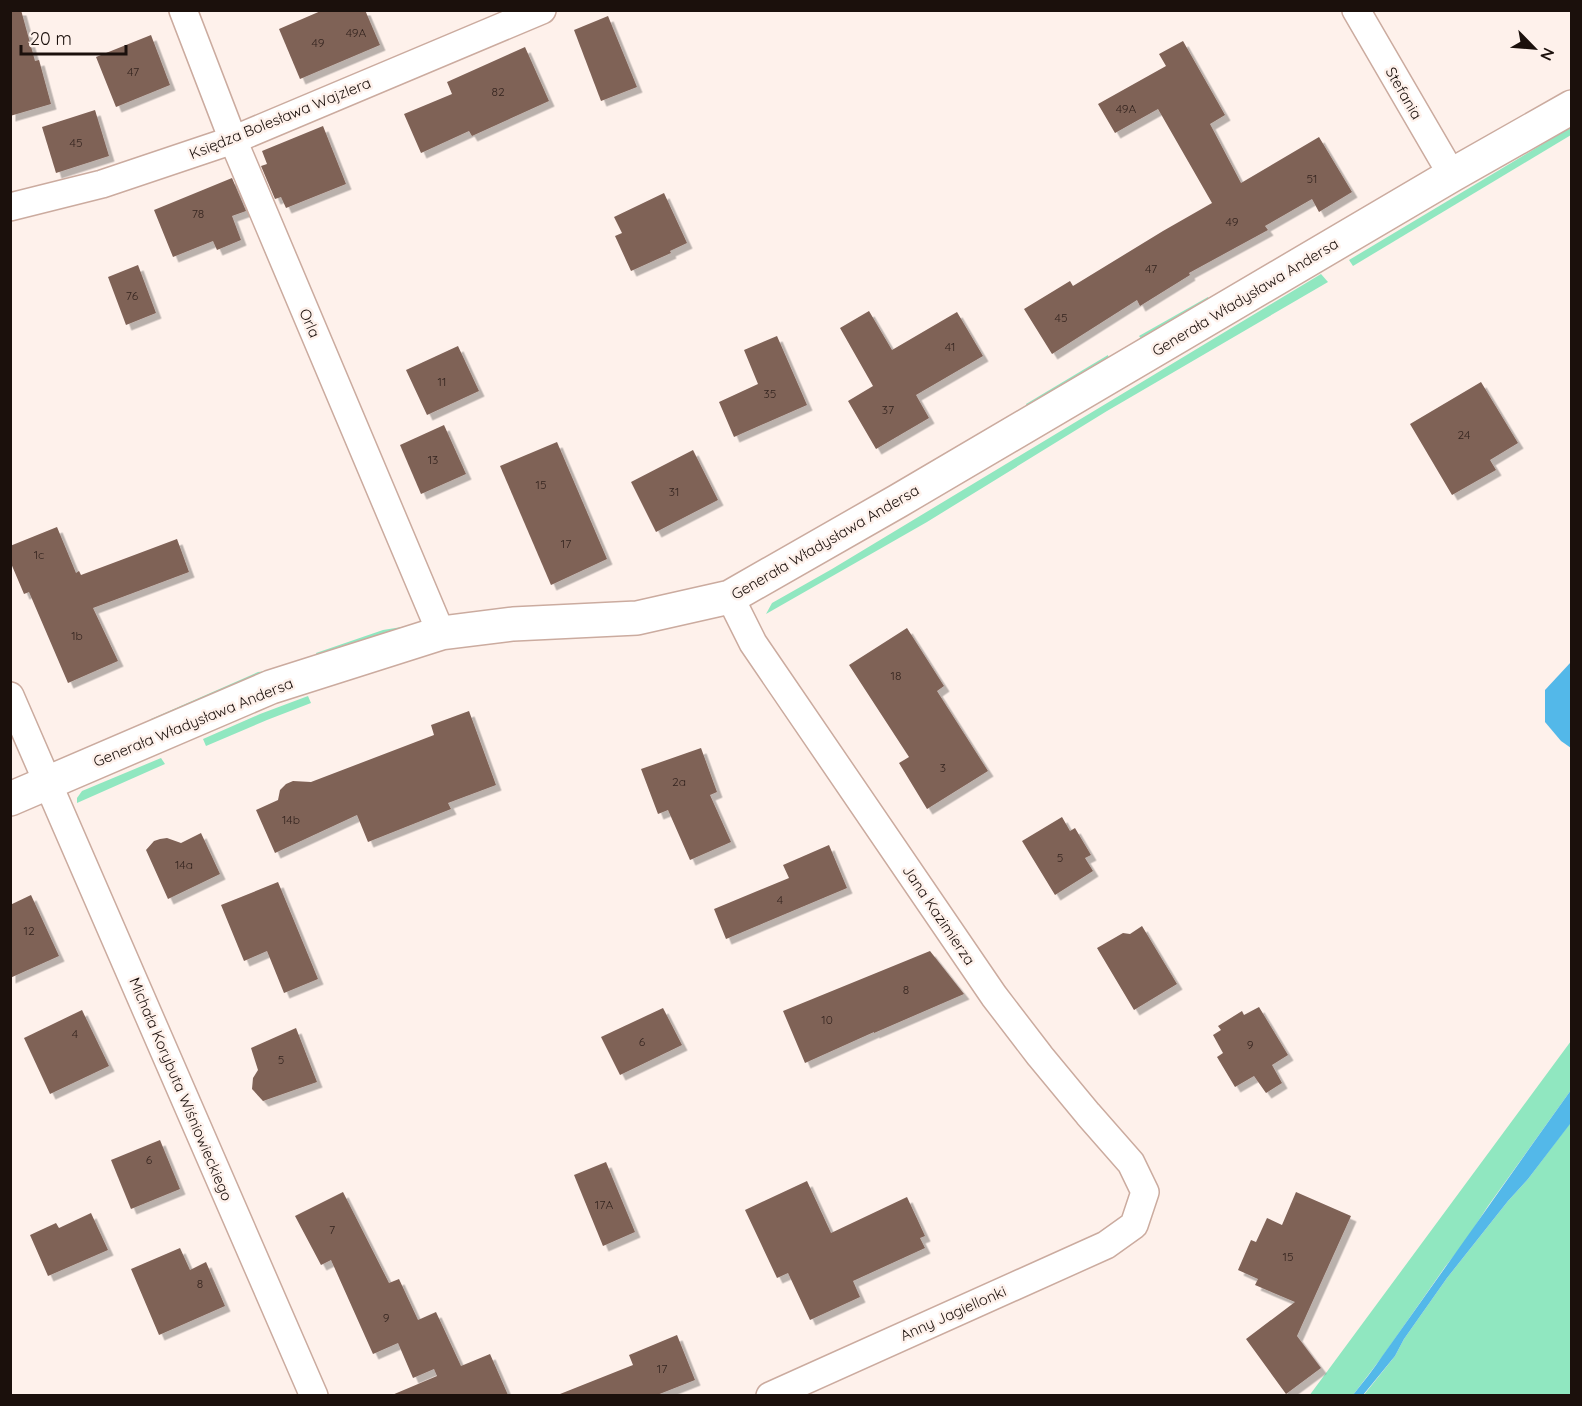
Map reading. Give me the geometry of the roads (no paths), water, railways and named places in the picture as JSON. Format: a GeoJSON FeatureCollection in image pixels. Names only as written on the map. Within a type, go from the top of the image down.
{"type":"FeatureCollection","features":[{"type":"Feature","properties":{"kind":"street","name":"Orla"},"geometry":{"type":"LineString","coordinates":[[183,10],[233,140],[441,633]]}},
{"type":"Feature","properties":{"kind":"street","name":"Księdza Bolesława Wajzlera"},"geometry":{"type":"LineString","coordinates":[[10,207],[102,184],[233,140],[542,10]]}},
{"type":"Feature","properties":{"kind":"street","name":"Stefania"},"geometry":{"type":"LineString","coordinates":[[1356,10],[1452,175]]}},
{"type":"Feature","properties":{"kind":"street","name":"Generała Władysława Andersa"},"geometry":{"type":"LineString","coordinates":[[10,800],[271,687],[441,633],[513,624],[637,618],[730,597],[1572,107]]}},
{"type":"Feature","properties":{"kind":"street","name":"Jana Kazimierza"},"geometry":{"type":"LineString","coordinates":[[730,597],[753,643],[994,996],[1088,1114],[1131,1163],[1145,1192],[1134,1225]]}},
{"type":"Feature","properties":{"kind":"street","name":"Michała Korybuta Wiśniowieckiego"},"geometry":{"type":"LineString","coordinates":[[10,696],[314,1395]]}},
{"type":"Feature","properties":{"kind":"street","name":"Anny Jagiellonki"},"geometry":{"type":"LineString","coordinates":[[770,1395],[1106,1245],[1134,1225]]}},
{"type":"Feature","properties":{"kind":"water"},"geometry":{"type":"Polygon","coordinates":[[[1571,662],[1571,748],[1561,741],[1545,722],[1545,690],[1571,662]]]}},
{"type":"Feature","properties":{"kind":"water"},"geometry":{"type":"Polygon","coordinates":[[[1571,1090],[1570,1124],[1447,1278],[1404,1339],[1395,1356],[1363,1395],[1353,1395],[1376,1365],[1571,1090]]]}}]}
